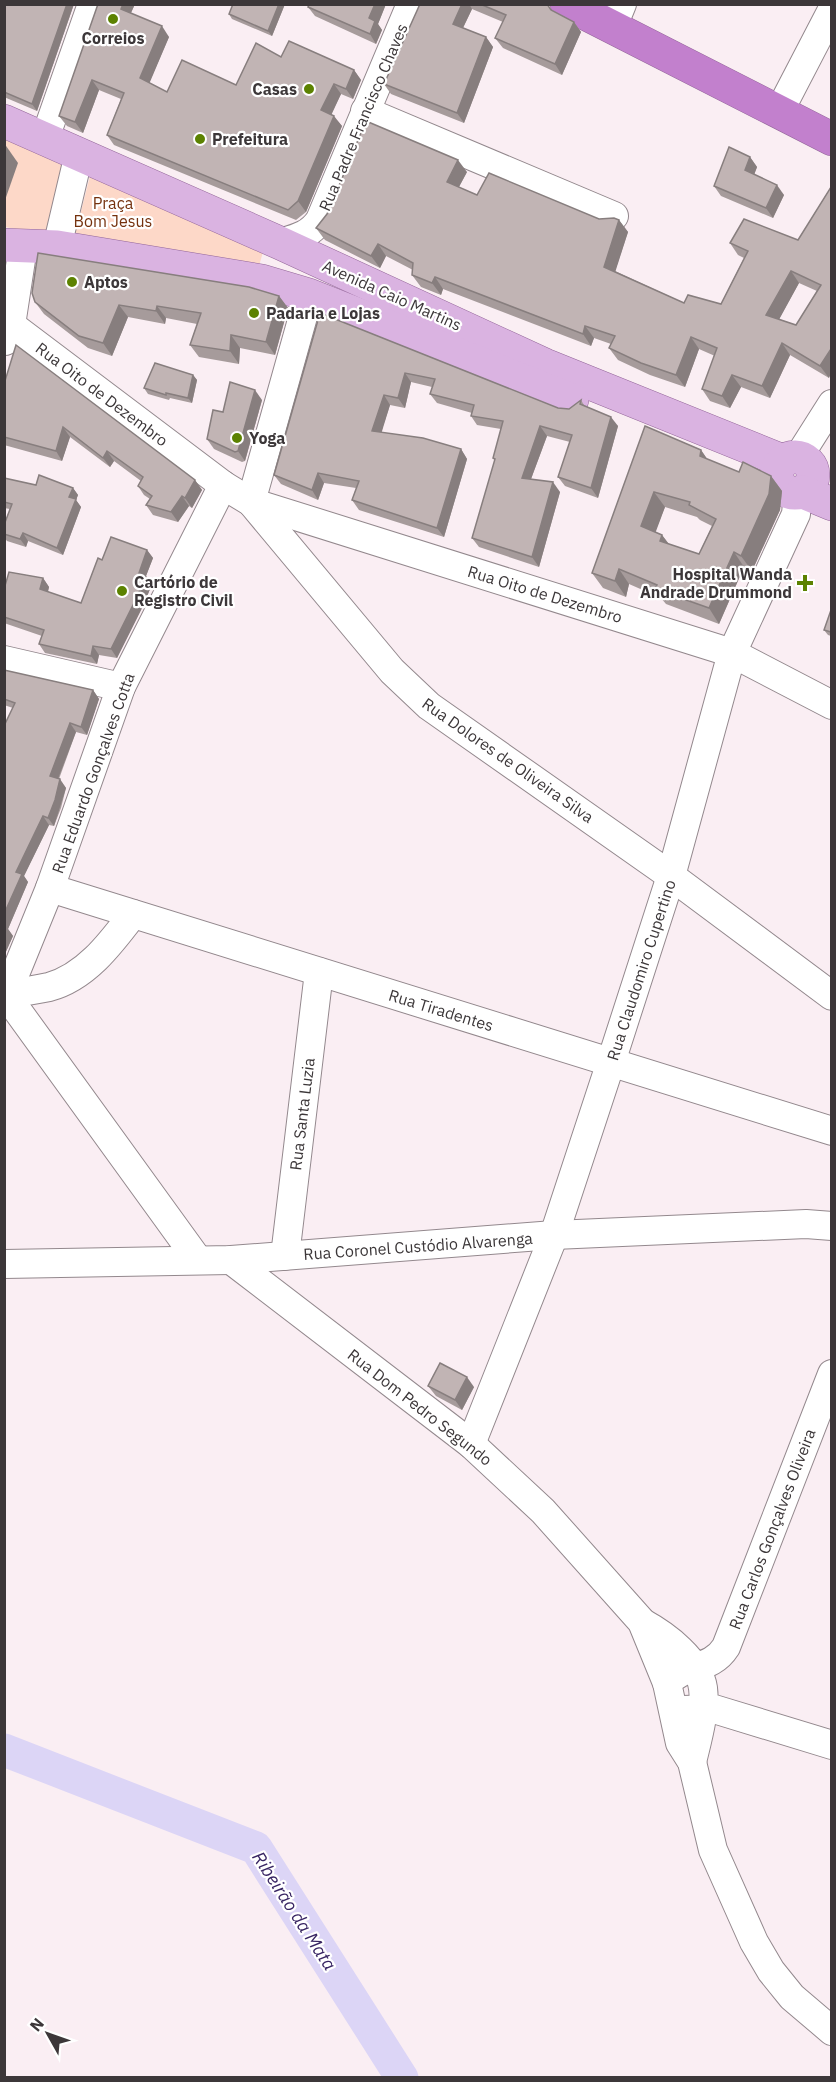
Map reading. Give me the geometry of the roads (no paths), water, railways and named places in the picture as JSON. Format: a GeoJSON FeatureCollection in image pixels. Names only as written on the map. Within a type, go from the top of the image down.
{"type":"FeatureCollection","features":[{"type":"Feature","properties":{"kind":"highway"},"geometry":{"type":"LineString","coordinates":[[567,4],[618,15],[779,112],[831,139]]}},
{"type":"Feature","properties":{"kind":"main road","name":"Avenida Caio Martins"},"geometry":{"type":"LineString","coordinates":[[4,122],[45,138],[280,243],[545,365],[805,480]]}},
{"type":"Feature","properties":{"kind":"main road"},"geometry":{"type":"LineString","coordinates":[[262,281],[277,263],[280,243]]}},
{"type":"Feature","properties":{"kind":"main road","name":"Avenida Caio Martins"},"geometry":{"type":"LineString","coordinates":[[14,246],[57,247],[262,281],[309,295],[805,480]]}},
{"type":"Feature","properties":{"kind":"street"},"geometry":{"type":"LineString","coordinates":[[45,138],[92,4]]}},
{"type":"Feature","properties":{"kind":"street","name":"Rua Padre Francisco Chaves"},"geometry":{"type":"LineString","coordinates":[[280,243],[304,235],[320,220],[411,4]]}},
{"type":"Feature","properties":{"kind":"street"},"geometry":{"type":"LineString","coordinates":[[779,112],[831,10]]}},
{"type":"Feature","properties":{"kind":"street"},"geometry":{"type":"LineString","coordinates":[[365,111],[614,216]]}},
{"type":"Feature","properties":{"kind":"street"},"geometry":{"type":"LineString","coordinates":[[57,247],[79,154]]}},
{"type":"Feature","properties":{"kind":"street"},"geometry":{"type":"LineString","coordinates":[[8,334],[14,246]]}},
{"type":"Feature","properties":{"kind":"street"},"geometry":{"type":"LineString","coordinates":[[251,502],[309,295]]}},
{"type":"Feature","properties":{"kind":"street","name":"Rua Oito de Dezembro"},"geometry":{"type":"LineString","coordinates":[[8,334],[223,485]]}},
{"type":"Feature","properties":{"kind":"street"},"geometry":{"type":"LineString","coordinates":[[805,480],[831,404]]}},
{"type":"Feature","properties":{"kind":"street","name":"Rua Claudomiro Cupertino"},"geometry":{"type":"LineString","coordinates":[[471,1443],[554,1235],[612,1062],[671,876],[732,653],[796,514],[805,480]]}},
{"type":"Feature","properties":{"kind":"street","name":"Rua Dolores de Oliveira Silva"},"geometry":{"type":"LineString","coordinates":[[223,485],[251,502],[392,671],[429,706],[671,876],[831,996]]}},
{"type":"Feature","properties":{"kind":"street","name":"Rua Eduardo Gonçalves Cotta"},"geometry":{"type":"LineString","coordinates":[[5,996],[51,888],[121,687],[223,485]]}},
{"type":"Feature","properties":{"kind":"street","name":"Rua Oito de Dezembro"},"geometry":{"type":"LineString","coordinates":[[251,502],[732,653],[831,705]]}},
{"type":"Feature","properties":{"kind":"street"},"geometry":{"type":"LineString","coordinates":[[4,660],[121,687]]}},
{"type":"Feature","properties":{"kind":"street","name":"Rua Tiradentes"},"geometry":{"type":"LineString","coordinates":[[51,888],[831,1131]]}},
{"type":"Feature","properties":{"kind":"street"},"geometry":{"type":"LineString","coordinates":[[133,914],[106,950],[79,972],[51,986],[5,996],[198,1260]]}},
{"type":"Feature","properties":{"kind":"street","name":"Rua Santa Luzia"},"geometry":{"type":"LineString","coordinates":[[285,1256],[319,972]]}},
{"type":"Feature","properties":{"kind":"street","name":"Rua Coronel Custódio Alvarenga"},"geometry":{"type":"LineString","coordinates":[[4,1264],[231,1260],[554,1235],[806,1224],[831,1226]]}},
{"type":"Feature","properties":{"kind":"street","name":"Rua Dom Pedro Segundo"},"geometry":{"type":"LineString","coordinates":[[231,1260],[471,1443],[543,1511],[642,1623],[668,1638],[694,1668],[703,1687],[692,1762]]}},
{"type":"Feature","properties":{"kind":"street","name":"Rua Carlos Gonçalves Oliveira"},"geometry":{"type":"LineString","coordinates":[[694,1668],[711,1663],[726,1647],[831,1379]]}},
{"type":"Feature","properties":{"kind":"street","name":"Rua Dom Pedro Segundo"},"geometry":{"type":"LineString","coordinates":[[642,1623],[670,1693],[680,1743],[692,1762],[713,1850],[754,1942],[771,1971],[792,1997],[831,2031]]}},
{"type":"Feature","properties":{"kind":"street"},"geometry":{"type":"LineString","coordinates":[[694,1668],[674,1675],[670,1693],[686,1710],[714,1709],[831,1745]]}},
{"type":"Feature","properties":{"kind":"waterway","name":"Ribeirão da Mata"},"geometry":{"type":"LineString","coordinates":[[4,1750],[256,1848],[402,2078]]}},
{"type":"Feature","properties":{"kind":"place","name":"Correios"},"geometry":{"type":"Point","coordinates":[113,19]}},
{"type":"Feature","properties":{"kind":"place","name":"Casas"},"geometry":{"type":"Point","coordinates":[309,89]}},
{"type":"Feature","properties":{"kind":"place","name":"Prefeitura"},"geometry":{"type":"Point","coordinates":[200,139]}},
{"type":"Feature","properties":{"kind":"place","name":"Aptos"},"geometry":{"type":"Point","coordinates":[72,282]}},
{"type":"Feature","properties":{"kind":"place","name":"Padaria e Lojas"},"geometry":{"type":"Point","coordinates":[254,313]}},
{"type":"Feature","properties":{"kind":"place","name":"Yoga"},"geometry":{"type":"Point","coordinates":[237,438]}},
{"type":"Feature","properties":{"kind":"place","name":"Hospital Wanda Andrade Drummond"},"geometry":{"type":"Point","coordinates":[805,583]}},
{"type":"Feature","properties":{"kind":"place","name":"Cartório de Registro Civil"},"geometry":{"type":"Point","coordinates":[122,591]}},
{"type":"Feature","properties":{"kind":"park label","name":"Praça Bom Jesus"},"geometry":{"type":"Point","coordinates":[113,212]}}]}
